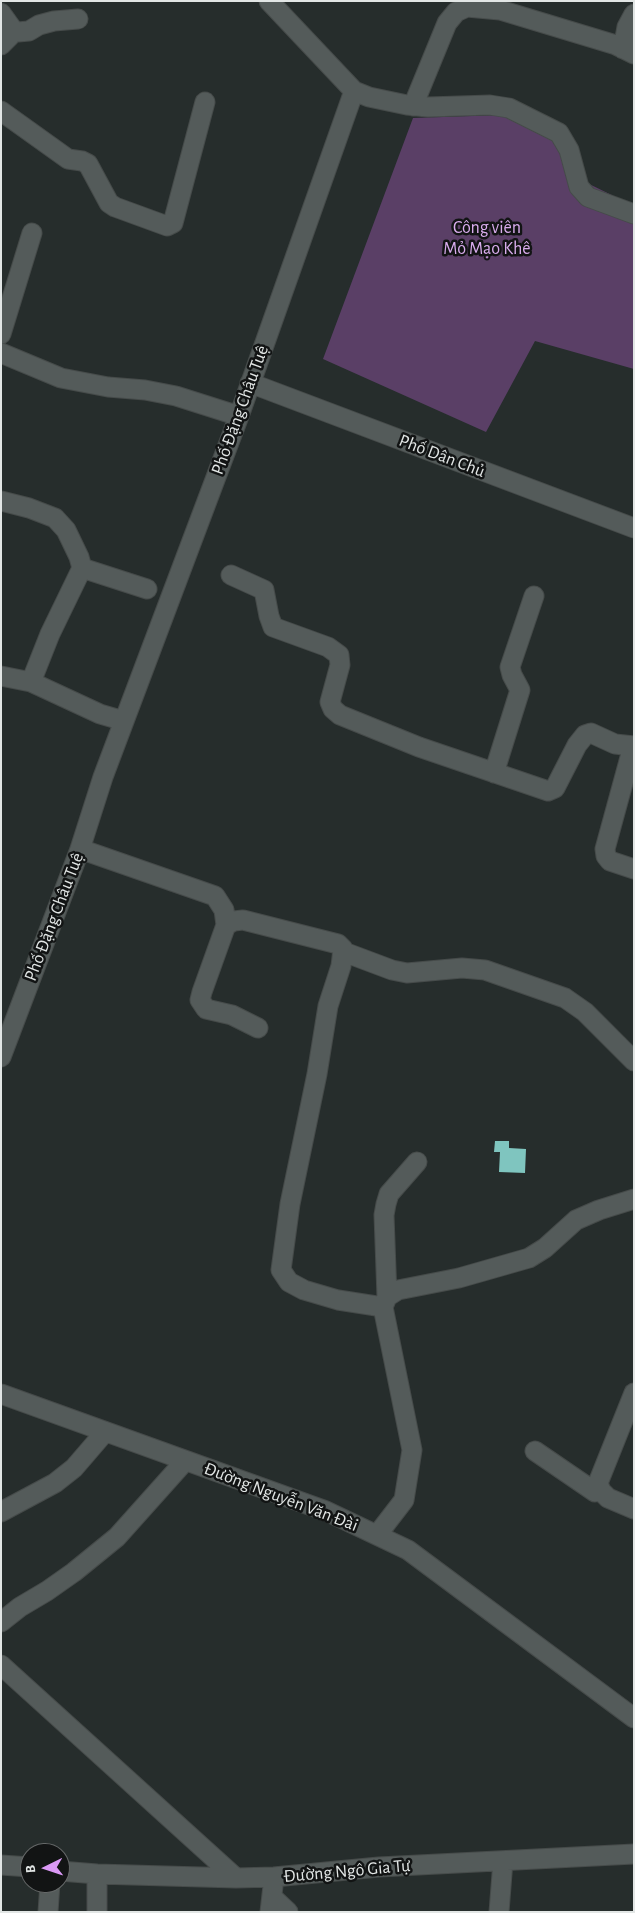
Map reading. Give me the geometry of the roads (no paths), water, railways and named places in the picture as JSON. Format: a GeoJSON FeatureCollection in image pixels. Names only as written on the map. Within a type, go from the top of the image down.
{"type":"FeatureCollection","features":[{"type":"Feature","properties":{"kind":"street"},"geometry":{"type":"LineString","coordinates":[[269,1],[354,91],[369,98],[413,106],[490,105],[509,108],[559,133],[569,150],[579,187],[588,197],[634,214]]}},
{"type":"Feature","properties":{"kind":"street"},"geometry":{"type":"LineString","coordinates":[[413,106],[447,23],[456,12],[466,8],[500,10],[616,45],[628,51],[627,27],[634,14]]}},
{"type":"Feature","properties":{"kind":"street"},"geometry":{"type":"LineString","coordinates":[[1,14],[11,27],[6,37]]}},
{"type":"Feature","properties":{"kind":"street"},"geometry":{"type":"LineString","coordinates":[[6,37],[18,32],[29,31],[39,25],[54,21],[78,19]]}},
{"type":"Feature","properties":{"kind":"street","name":"Phố Đặng Châu Tuệ"},"geometry":{"type":"LineString","coordinates":[[1,1056],[80,849],[103,777],[239,416],[354,91]]}},
{"type":"Feature","properties":{"kind":"street"},"geometry":{"type":"LineString","coordinates":[[1,111],[68,159],[82,160],[88,164],[109,203],[114,207],[167,226],[173,223],[205,102]]}},
{"type":"Feature","properties":{"kind":"street"},"geometry":{"type":"LineString","coordinates":[[1,334],[32,233]]}},
{"type":"Feature","properties":{"kind":"street"},"geometry":{"type":"LineString","coordinates":[[1,353],[62,378],[108,387],[145,390],[176,396],[239,416]]}},
{"type":"Feature","properties":{"kind":"street","name":"Phố Dân Chủ"},"geometry":{"type":"LineString","coordinates":[[250,383],[634,528]]}},
{"type":"Feature","properties":{"kind":"street"},"geometry":{"type":"LineString","coordinates":[[1,501],[30,508],[55,518],[66,530],[79,556],[82,568],[50,634],[31,682]]}},
{"type":"Feature","properties":{"kind":"street"},"geometry":{"type":"LineString","coordinates":[[82,568],[146,589]]}},
{"type":"Feature","properties":{"kind":"street"},"geometry":{"type":"LineString","coordinates":[[231,575],[264,590],[268,616],[273,627],[328,647],[338,655],[340,665],[330,702],[333,709],[340,715],[419,747],[548,791],[555,788],[577,745],[585,735],[591,733],[615,744],[632,746],[605,849],[606,856],[610,861],[634,869]]}},
{"type":"Feature","properties":{"kind":"street"},"geometry":{"type":"LineString","coordinates":[[494,773],[520,690],[510,666],[534,596]]}},
{"type":"Feature","properties":{"kind":"street"},"geometry":{"type":"LineString","coordinates":[[1,676],[31,682],[123,724]]}},
{"type":"Feature","properties":{"kind":"street"},"geometry":{"type":"LineString","coordinates":[[80,849],[215,896],[224,910],[226,926],[200,1000],[206,1008],[232,1015],[258,1028]]}},
{"type":"Feature","properties":{"kind":"street"},"geometry":{"type":"LineString","coordinates":[[226,926],[243,920],[338,944],[344,952],[392,970],[407,973],[462,968],[485,970],[565,998],[585,1012],[634,1062]]}},
{"type":"Feature","properties":{"kind":"street"},"geometry":{"type":"LineString","coordinates":[[343,949],[341,966],[328,1006],[290,1204],[281,1270],[289,1282],[304,1290],[338,1300],[385,1302],[398,1290],[459,1278],[529,1258],[545,1248],[576,1220],[599,1210],[634,1199]]}},
{"type":"Feature","properties":{"kind":"street"},"geometry":{"type":"LineString","coordinates":[[377,1535],[404,1500],[412,1450],[385,1302],[384,1215],[389,1194],[417,1162]]}},
{"type":"Feature","properties":{"kind":"street"},"geometry":{"type":"LineString","coordinates":[[634,1393],[598,1483],[601,1491],[608,1498],[634,1509]]}},
{"type":"Feature","properties":{"kind":"street","name":"Đường Nguyễn Văn Đài"},"geometry":{"type":"LineString","coordinates":[[1,1394],[326,1511],[408,1550],[634,1718]]}},
{"type":"Feature","properties":{"kind":"street"},"geometry":{"type":"LineString","coordinates":[[1,1512],[55,1483],[74,1468],[105,1432]]}},
{"type":"Feature","properties":{"kind":"street"},"geometry":{"type":"LineString","coordinates":[[535,1451],[595,1492],[601,1491]]}},
{"type":"Feature","properties":{"kind":"street"},"geometry":{"type":"LineString","coordinates":[[1,1622],[20,1607],[48,1592],[117,1537],[185,1461]]}},
{"type":"Feature","properties":{"kind":"street"},"geometry":{"type":"LineString","coordinates":[[1,1665],[236,1878]]}},
{"type":"Feature","properties":{"kind":"street","name":"Đường Ngô Gia Tự"},"geometry":{"type":"LineString","coordinates":[[70,1872],[236,1878],[379,1867],[634,1854]]}},
{"type":"Feature","properties":{"kind":"street"},"geometry":{"type":"LineString","coordinates":[[499,1912],[504,1861]]}},
{"type":"Feature","properties":{"kind":"street"},"geometry":{"type":"LineString","coordinates":[[1,1865],[20,1866]]}},
{"type":"Feature","properties":{"kind":"street"},"geometry":{"type":"LineString","coordinates":[[97,1874],[97,1912]]}},
{"type":"Feature","properties":{"kind":"street"},"geometry":{"type":"LineString","coordinates":[[274,1876],[271,1904],[288,1912]]}},
{"type":"Feature","properties":{"kind":"street"},"geometry":{"type":"LineString","coordinates":[[48,1912],[49,1893]]}},
{"type":"Feature","properties":{"kind":"park label","name":"Công viên Mỏ Mạo Khê"},"geometry":{"type":"Point","coordinates":[487,238]}}]}
